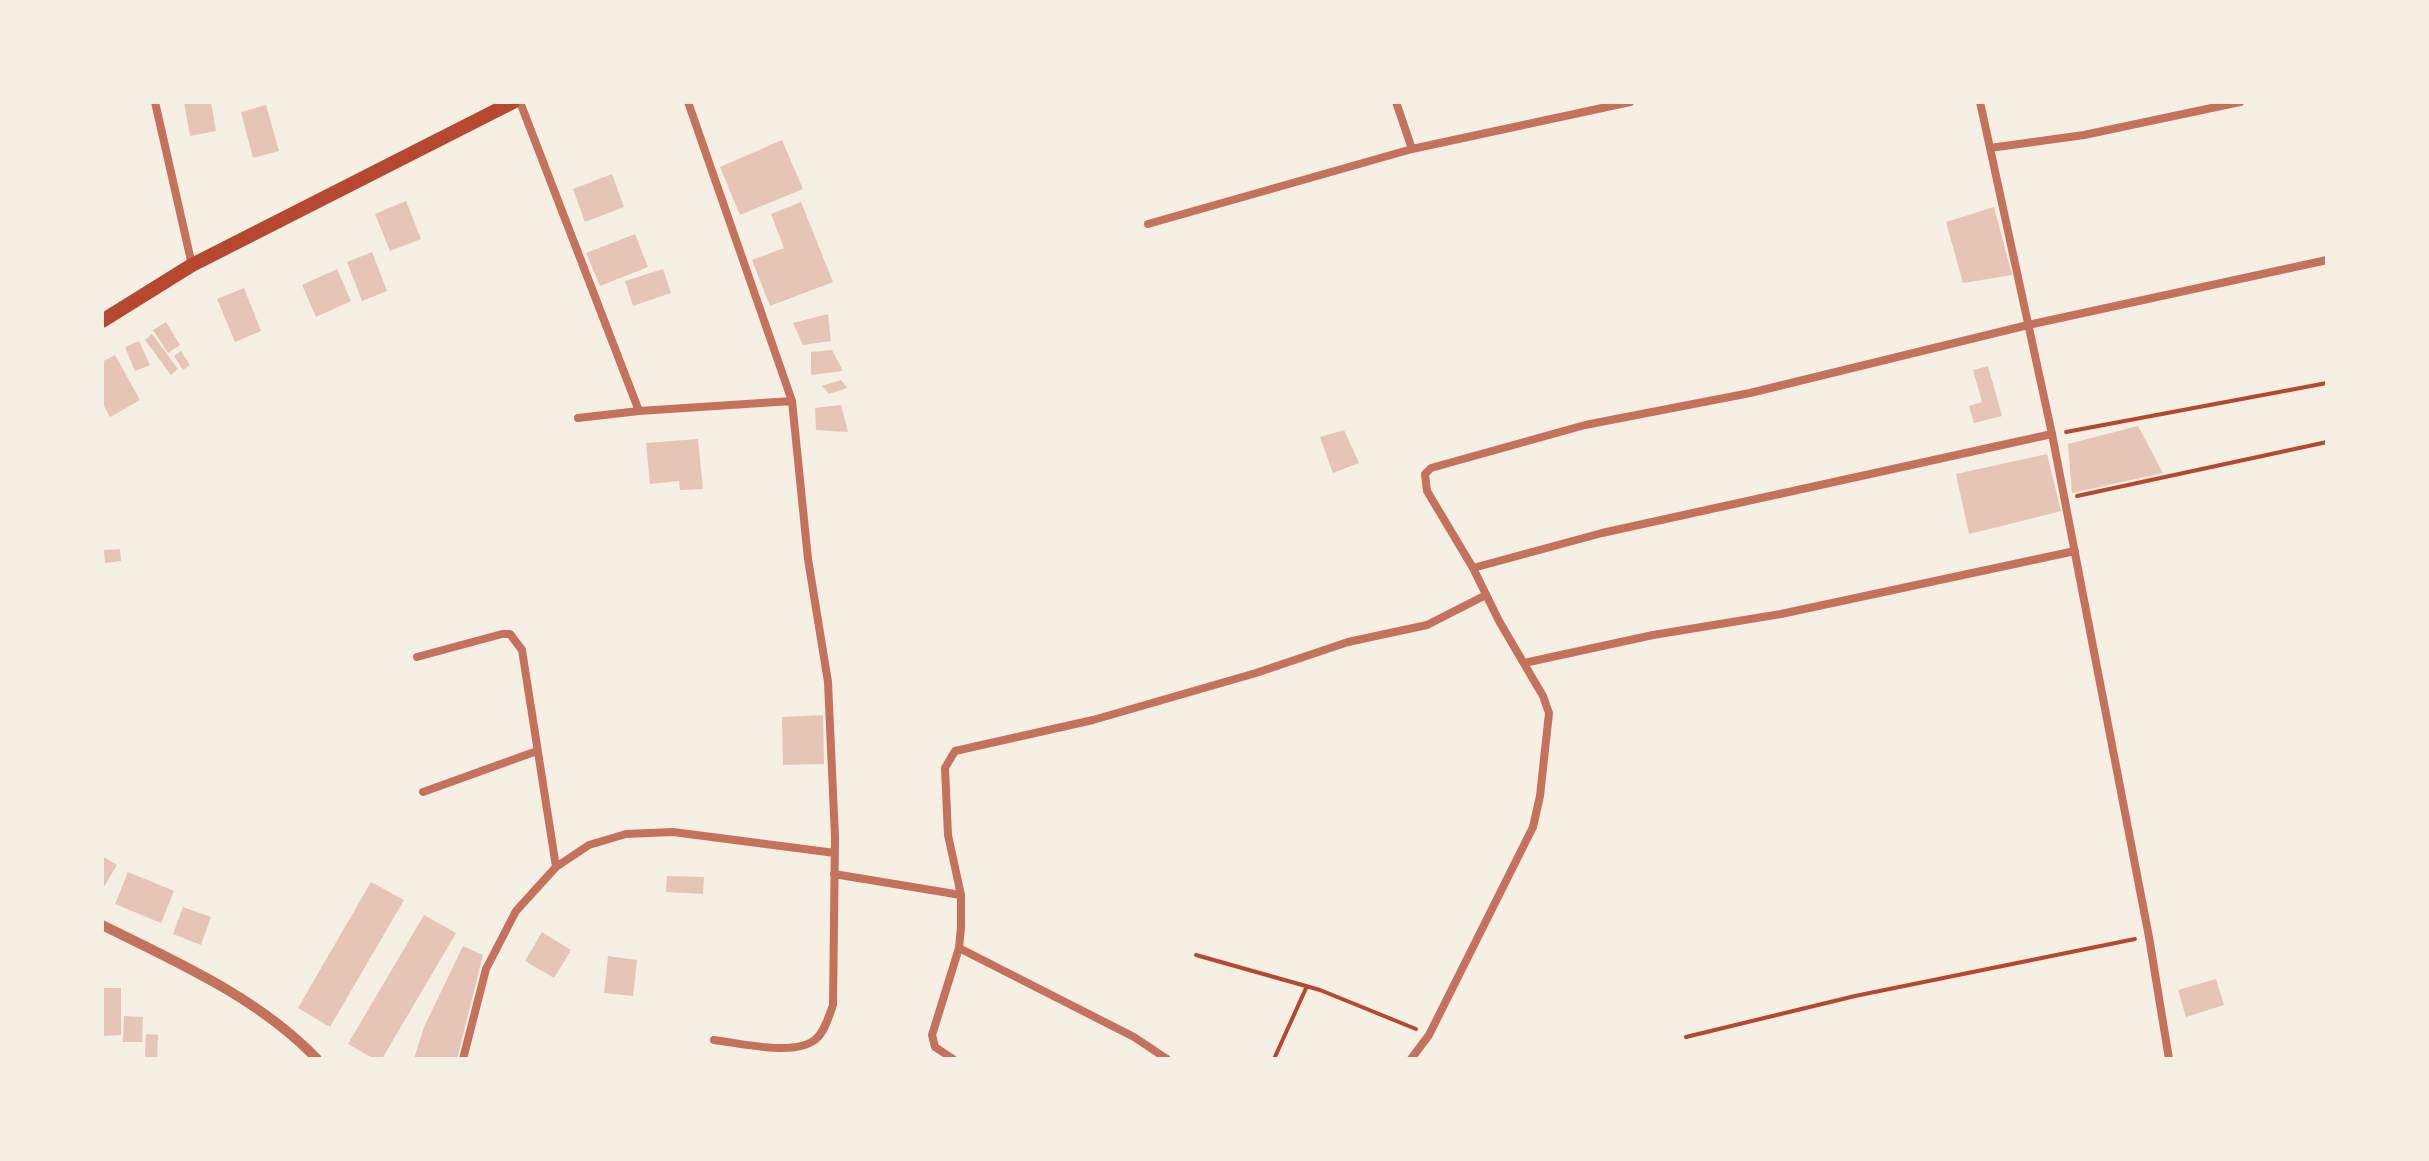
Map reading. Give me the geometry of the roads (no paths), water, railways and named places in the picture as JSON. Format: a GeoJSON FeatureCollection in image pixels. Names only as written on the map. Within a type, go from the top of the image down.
{"type":"FeatureCollection","features":[{"type":"Feature","properties":{"kind":"main road"},"geometry":{"type":"LineString","coordinates":[[102,321],[192,265],[513,102]]}},
{"type":"Feature","properties":{"kind":"street"},"geometry":{"type":"LineString","coordinates":[[155,102],[192,265]]}},
{"type":"Feature","properties":{"kind":"street"},"geometry":{"type":"LineString","coordinates":[[520,102],[639,411]]}},
{"type":"Feature","properties":{"kind":"street"},"geometry":{"type":"LineString","coordinates":[[688,102],[792,401],[808,559],[828,682],[835,853],[833,1005],[820,1033],[815,1040],[801,1047],[790,1048],[714,1040]]}},
{"type":"Feature","properties":{"kind":"street"},"geometry":{"type":"LineString","coordinates":[[1396,102],[1412,149]]}},
{"type":"Feature","properties":{"kind":"street"},"geometry":{"type":"LineString","coordinates":[[1148,224],[1412,149],[1630,102]]}},
{"type":"Feature","properties":{"kind":"street"},"geometry":{"type":"LineString","coordinates":[[1980,102],[2052,434],[2149,937],[2169,1059]]}},
{"type":"Feature","properties":{"kind":"street"},"geometry":{"type":"LineString","coordinates":[[1990,148],[2084,135],[2240,102]]}},
{"type":"Feature","properties":{"kind":"street"},"geometry":{"type":"LineString","coordinates":[[1411,1059],[1429,1035],[1533,827],[1542,781],[1549,713],[1543,696],[1473,568],[1427,491],[1425,474],[1431,468],[1585,425],[1750,393],[2028,325],[2327,260]]}},
{"type":"Feature","properties":{"kind":"street"},"geometry":{"type":"LineString","coordinates":[[578,418],[792,401]]}},
{"type":"Feature","properties":{"kind":"street"},"geometry":{"type":"LineString","coordinates":[[1473,568],[1602,533],[2052,434]]}},
{"type":"Feature","properties":{"kind":"street"},"geometry":{"type":"LineString","coordinates":[[1524,663],[1653,635],[1781,614],[2075,551]]}},
{"type":"Feature","properties":{"kind":"street"},"geometry":{"type":"LineString","coordinates":[[953,1059],[935,1047],[932,1035],[959,948],[961,895],[948,835],[945,768],[955,751],[1093,720],[1256,673],[1348,642],[1427,625],[1486,595]]}},
{"type":"Feature","properties":{"kind":"street"},"geometry":{"type":"LineString","coordinates":[[417,657],[502,634],[510,634],[522,650],[556,867]]}},
{"type":"Feature","properties":{"kind":"street"},"geometry":{"type":"LineString","coordinates":[[423,792],[537,751]]}},
{"type":"Feature","properties":{"kind":"street"},"geometry":{"type":"LineString","coordinates":[[463,1059],[486,969],[516,911],[556,867],[589,845],[626,834],[673,832],[835,853]]}},
{"type":"Feature","properties":{"kind":"street"},"geometry":{"type":"LineString","coordinates":[[834,874],[961,895]]}},
{"type":"Feature","properties":{"kind":"street"},"geometry":{"type":"LineString","coordinates":[[102,925],[236,994],[305,1046],[317,1059]]}},
{"type":"Feature","properties":{"kind":"street"},"geometry":{"type":"LineString","coordinates":[[959,948],[1134,1037],[1167,1059]]}}]}
